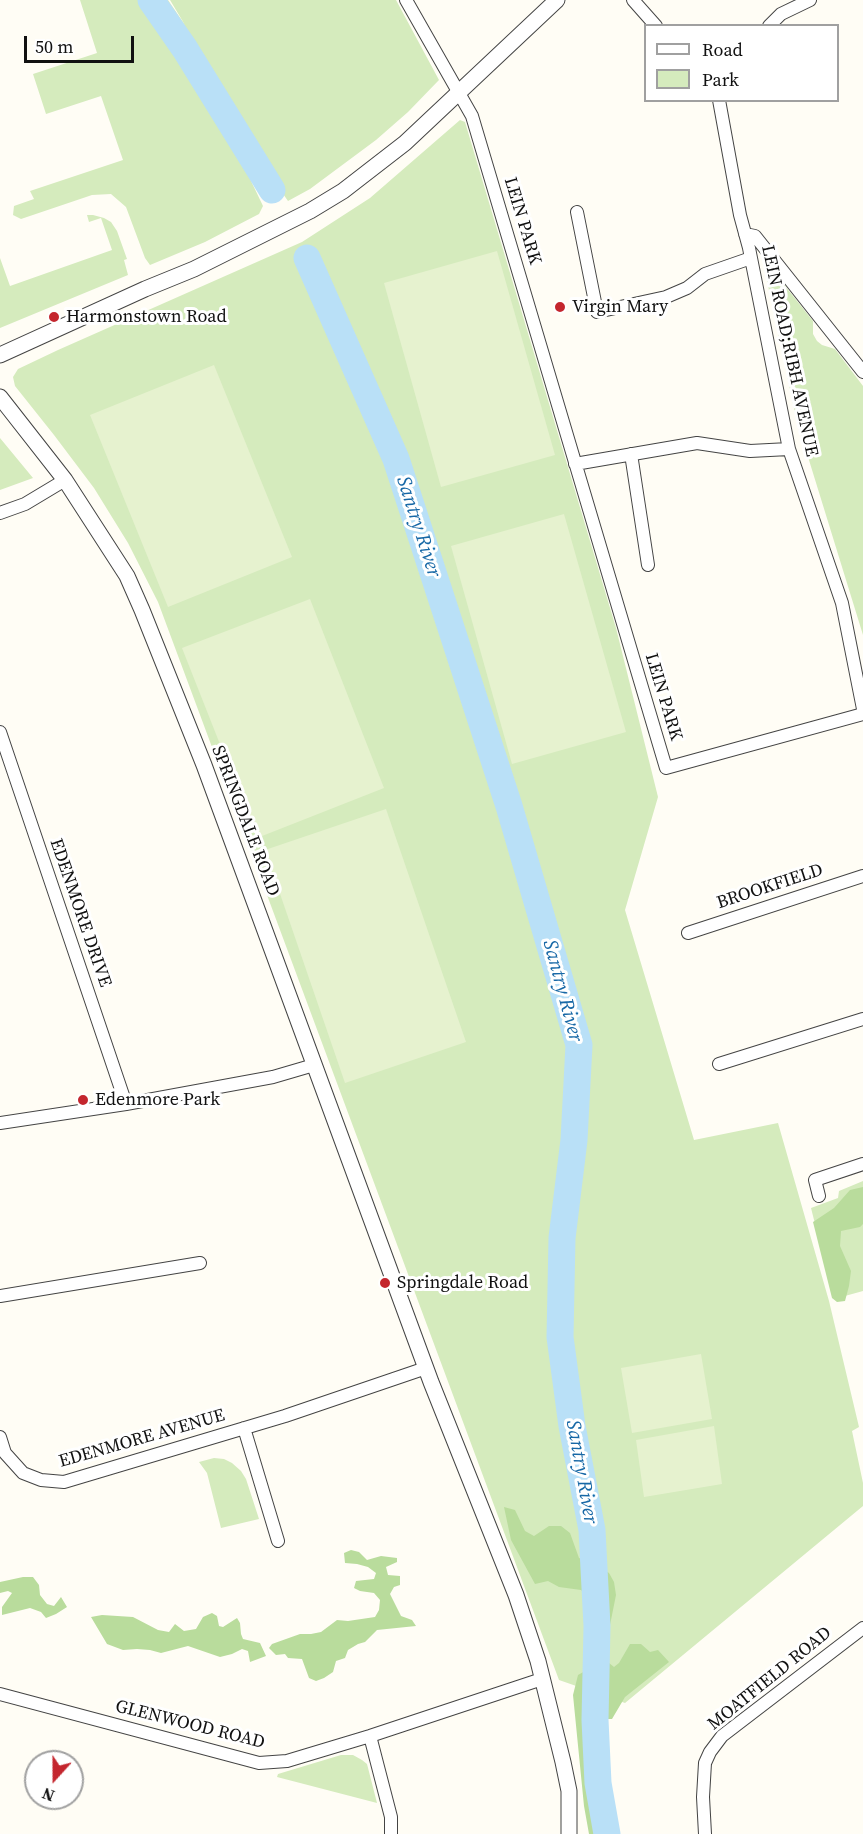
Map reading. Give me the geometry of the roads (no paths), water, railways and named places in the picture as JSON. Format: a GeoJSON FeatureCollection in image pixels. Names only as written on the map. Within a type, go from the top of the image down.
{"type":"FeatureCollection","features":[{"type":"Feature","properties":{"kind":"street","name":"LEIN PARK"},"geometry":{"type":"LineString","coordinates":[[406,0],[472,116],[666,768],[863,714]]}},
{"type":"Feature","properties":{"kind":"street"},"geometry":{"type":"LineString","coordinates":[[0,355],[194,269],[310,212],[343,191],[389,156],[557,0]]}},
{"type":"Feature","properties":{"kind":"street"},"geometry":{"type":"LineString","coordinates":[[633,0],[654,24]]}},
{"type":"Feature","properties":{"kind":"street"},"geometry":{"type":"LineString","coordinates":[[771,24],[781,14],[810,0]]}},
{"type":"Feature","properties":{"kind":"street","name":"LEIN ROAD;RIBH AVENUE"},"geometry":{"type":"LineString","coordinates":[[719,102],[740,215],[751,258],[789,449],[842,603],[863,709]]}},
{"type":"Feature","properties":{"kind":"street"},"geometry":{"type":"LineString","coordinates":[[577,212],[597,312],[666,297],[687,288],[705,274],[751,258]]}},
{"type":"Feature","properties":{"kind":"street"},"geometry":{"type":"LineString","coordinates":[[745,234],[755,236],[863,372]]}},
{"type":"Feature","properties":{"kind":"street","name":"SPRINGDALE ROAD"},"geometry":{"type":"LineString","coordinates":[[0,397],[66,480],[127,576],[208,776],[426,1368],[516,1595],[538,1661],[569,1791],[569,1834]]}},
{"type":"Feature","properties":{"kind":"street"},"geometry":{"type":"LineString","coordinates":[[575,464],[697,443],[750,451],[789,449]]}},
{"type":"Feature","properties":{"kind":"street"},"geometry":{"type":"LineString","coordinates":[[631,454],[648,565]]}},
{"type":"Feature","properties":{"kind":"street"},"geometry":{"type":"LineString","coordinates":[[0,513],[25,504],[66,480]]}},
{"type":"Feature","properties":{"kind":"street","name":"EDENMORE DRIVE"},"geometry":{"type":"LineString","coordinates":[[0,732],[126,1104]]}},
{"type":"Feature","properties":{"kind":"street","name":"BROOKFIELD"},"geometry":{"type":"LineString","coordinates":[[688,933],[863,876]]}},
{"type":"Feature","properties":{"kind":"street"},"geometry":{"type":"LineString","coordinates":[[719,1064],[863,1019]]}},
{"type":"Feature","properties":{"kind":"street"},"geometry":{"type":"LineString","coordinates":[[0,1124],[273,1077],[314,1065]]}},
{"type":"Feature","properties":{"kind":"street"},"geometry":{"type":"LineString","coordinates":[[819,1196],[815,1180],[863,1164]]}},
{"type":"Feature","properties":{"kind":"street"},"geometry":{"type":"LineString","coordinates":[[0,1296],[200,1263]]}},
{"type":"Feature","properties":{"kind":"street","name":"EDENMORE AVENUE"},"geometry":{"type":"LineString","coordinates":[[0,1437],[5,1453],[23,1473],[41,1480],[64,1482],[244,1428],[426,1368]]}},
{"type":"Feature","properties":{"kind":"street","name":"EDENMORE AVENUE"},"geometry":{"type":"LineString","coordinates":[[244,1428],[278,1541]]}},
{"type":"Feature","properties":{"kind":"street","name":"MOATFIELD ROAD"},"geometry":{"type":"LineString","coordinates":[[705,1834],[703,1797],[705,1763],[722,1736],[863,1628]]}},
{"type":"Feature","properties":{"kind":"street","name":"GLENWOOD ROAD"},"geometry":{"type":"LineString","coordinates":[[0,1694],[259,1763],[287,1761],[542,1679]]}},
{"type":"Feature","properties":{"kind":"street"},"geometry":{"type":"LineString","coordinates":[[370,1736],[391,1816],[391,1834]]}},
{"type":"Feature","properties":{"kind":"waterway","name":"Santry River"},"geometry":{"type":"LineString","coordinates":[[151,0],[185,49],[272,190]]}},
{"type":"Feature","properties":{"kind":"waterway","name":"Santry River"},"geometry":{"type":"LineString","coordinates":[[307,258],[396,459],[509,806],[579,1045],[574,1140],[562,1238],[560,1337],[572,1426],[592,1530],[597,1626],[595,1720],[598,1783],[607,1834]]}},
{"type":"Feature","properties":{"kind":"place","name":"Virgin Mary"},"geometry":{"type":"Point","coordinates":[560,307]}},
{"type":"Feature","properties":{"kind":"place","name":"Harmonstown Road"},"geometry":{"type":"Point","coordinates":[54,317]}},
{"type":"Feature","properties":{"kind":"place","name":"Edenmore Park"},"geometry":{"type":"Point","coordinates":[83,1100]}},
{"type":"Feature","properties":{"kind":"place","name":"Springdale Road"},"geometry":{"type":"Point","coordinates":[385,1283]}}]}
